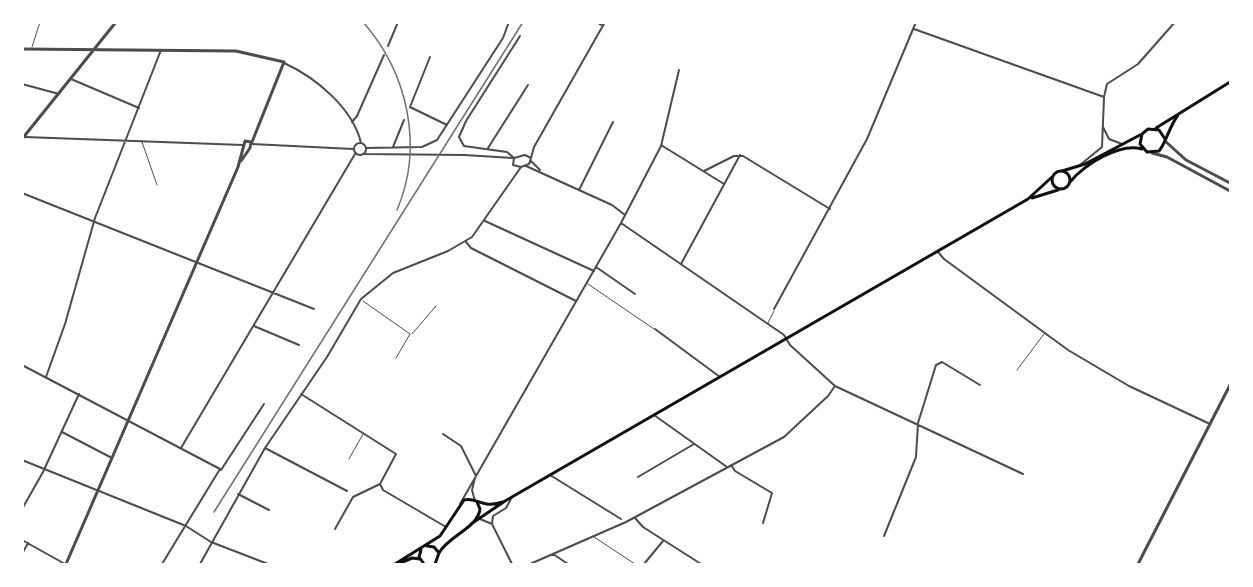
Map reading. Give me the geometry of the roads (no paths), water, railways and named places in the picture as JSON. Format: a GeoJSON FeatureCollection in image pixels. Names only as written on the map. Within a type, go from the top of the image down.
{"type":"FeatureCollection","features":[{"type":"Feature","properties":{"kind":"main road"},"geometry":{"type":"LineString","coordinates":[[435,564],[446,543],[505,501],[1028,199],[1062,171],[1078,167],[1148,129],[1156,128],[1230,82]]}},
{"type":"Feature","properties":{"kind":"main road"},"geometry":{"type":"LineString","coordinates":[[1028,199],[1068,186],[1083,170],[1124,148],[1134,147],[1152,153],[1159,151],[1178,115]]}},
{"type":"Feature","properties":{"kind":"main road"},"geometry":{"type":"LineString","coordinates":[[1156,128],[1165,140]]}},
{"type":"Feature","properties":{"kind":"main road"},"geometry":{"type":"LineString","coordinates":[[1142,134],[1140,144],[1144,150]]}},
{"type":"Feature","properties":{"kind":"main road"},"geometry":{"type":"LineString","coordinates":[[1062,171],[1069,175],[1070,182]]}},
{"type":"Feature","properties":{"kind":"main road"},"geometry":{"type":"LineString","coordinates":[[1052,177],[1054,186],[1060,190]]}},
{"type":"Feature","properties":{"kind":"main road"},"geometry":{"type":"LineString","coordinates":[[396,564],[440,536],[460,504],[467,499],[489,506],[505,501]]}},
{"type":"Feature","properties":{"kind":"main road"},"geometry":{"type":"LineString","coordinates":[[471,524],[480,513],[476,502]]}},
{"type":"Feature","properties":{"kind":"main road"},"geometry":{"type":"LineString","coordinates":[[424,548],[434,547],[439,553]]}},
{"type":"Feature","properties":{"kind":"main road"},"geometry":{"type":"LineString","coordinates":[[396,564],[412,558],[422,563],[424,548]]}},
{"type":"Feature","properties":{"kind":"street"},"geometry":{"type":"LineString","coordinates":[[23,138],[116,22]]}},
{"type":"Feature","properties":{"kind":"street"},"geometry":{"type":"LineString","coordinates":[[388,46],[398,22]]}},
{"type":"Feature","properties":{"kind":"street"},"geometry":{"type":"LineString","coordinates":[[22,49],[241,52],[284,62],[319,84],[352,122],[361,143],[366,148],[412,147],[433,143],[503,38],[510,22]]}},
{"type":"Feature","properties":{"kind":"street"},"geometry":{"type":"LineString","coordinates":[[526,166],[531,160],[534,147],[604,24],[596,22]]}},
{"type":"Feature","properties":{"kind":"street"},"geometry":{"type":"LineString","coordinates":[[774,309],[869,136],[916,22]]}},
{"type":"Feature","properties":{"kind":"street"},"geometry":{"type":"LineString","coordinates":[[1078,167],[1101,149],[1104,97],[1109,82],[1138,64],[1175,22]]}},
{"type":"Feature","properties":{"kind":"street"},"geometry":{"type":"LineString","coordinates":[[914,29],[1104,97]]}},
{"type":"Feature","properties":{"kind":"street"},"geometry":{"type":"LineString","coordinates":[[514,158],[507,152],[464,146],[459,136],[520,36]]}},
{"type":"Feature","properties":{"kind":"street"},"geometry":{"type":"LineString","coordinates":[[46,377],[65,324],[94,221],[161,50]]}},
{"type":"Feature","properties":{"kind":"street"},"geometry":{"type":"LineString","coordinates":[[352,122],[358,114],[384,55]]}},
{"type":"Feature","properties":{"kind":"street"},"geometry":{"type":"LineString","coordinates":[[430,57],[411,108],[447,125]]}},
{"type":"Feature","properties":{"kind":"street"},"geometry":{"type":"LineString","coordinates":[[22,540],[65,564],[239,165],[251,145],[256,126],[284,62]]}},
{"type":"Feature","properties":{"kind":"street"},"geometry":{"type":"LineString","coordinates":[[460,504],[626,215],[661,145],[678,70]]}},
{"type":"Feature","properties":{"kind":"street"},"geometry":{"type":"LineString","coordinates":[[71,79],[139,108]]}},
{"type":"Feature","properties":{"kind":"street"},"geometry":{"type":"LineString","coordinates":[[22,84],[59,94]]}},
{"type":"Feature","properties":{"kind":"street"},"geometry":{"type":"LineString","coordinates":[[488,148],[528,85]]}},
{"type":"Feature","properties":{"kind":"street"},"geometry":{"type":"LineString","coordinates":[[393,147],[404,120]]}},
{"type":"Feature","properties":{"kind":"street"},"geometry":{"type":"LineString","coordinates":[[579,189],[613,122]]}},
{"type":"Feature","properties":{"kind":"street"},"geometry":{"type":"LineString","coordinates":[[239,165],[246,140],[256,126]]}},
{"type":"Feature","properties":{"kind":"street"},"geometry":{"type":"LineString","coordinates":[[1103,126],[1109,140],[1122,144]]}},
{"type":"Feature","properties":{"kind":"street"},"geometry":{"type":"LineString","coordinates":[[23,138],[126,139],[244,146],[353,149]]}},
{"type":"Feature","properties":{"kind":"street"},"geometry":{"type":"LineString","coordinates":[[246,140],[251,145]]}},
{"type":"Feature","properties":{"kind":"street"},"geometry":{"type":"LineString","coordinates":[[1165,140],[1186,160],[1230,183]]}},
{"type":"Feature","properties":{"kind":"street"},"geometry":{"type":"LineString","coordinates":[[353,149],[355,144],[361,143]]}},
{"type":"Feature","properties":{"kind":"street"},"geometry":{"type":"LineString","coordinates":[[661,145],[724,184]]}},
{"type":"Feature","properties":{"kind":"street"},"geometry":{"type":"LineString","coordinates":[[356,154],[464,155],[501,159],[525,155],[534,147]]}},
{"type":"Feature","properties":{"kind":"street"},"geometry":{"type":"LineString","coordinates":[[364,154],[366,148]]}},
{"type":"Feature","properties":{"kind":"street"},"geometry":{"type":"LineString","coordinates":[[353,149],[356,154]]}},
{"type":"Feature","properties":{"kind":"street"},"geometry":{"type":"LineString","coordinates":[[1152,153],[1165,156],[1230,191]]}},
{"type":"Feature","properties":{"kind":"street"},"geometry":{"type":"LineString","coordinates":[[181,448],[356,154]]}},
{"type":"Feature","properties":{"kind":"street"},"geometry":{"type":"LineString","coordinates":[[525,155],[542,172]]}},
{"type":"Feature","properties":{"kind":"street"},"geometry":{"type":"LineString","coordinates":[[740,156],[830,209]]}},
{"type":"Feature","properties":{"kind":"street"},"geometry":{"type":"LineString","coordinates":[[704,171],[740,156]]}},
{"type":"Feature","properties":{"kind":"street"},"geometry":{"type":"LineString","coordinates":[[681,264],[740,156]]}},
{"type":"Feature","properties":{"kind":"street"},"geometry":{"type":"LineString","coordinates":[[514,158],[514,176]]}},
{"type":"Feature","properties":{"kind":"street"},"geometry":{"type":"LineString","coordinates":[[501,159],[513,165],[526,166],[542,172],[612,205],[626,215]]}},
{"type":"Feature","properties":{"kind":"street"},"geometry":{"type":"LineString","coordinates":[[200,564],[265,448],[361,299],[397,270],[466,242],[485,222],[521,167]]}},
{"type":"Feature","properties":{"kind":"street"},"geometry":{"type":"LineString","coordinates":[[22,193],[314,309]]}},
{"type":"Feature","properties":{"kind":"street"},"geometry":{"type":"LineString","coordinates":[[485,222],[594,271]]}},
{"type":"Feature","properties":{"kind":"street"},"geometry":{"type":"LineString","coordinates":[[621,223],[767,324],[835,386],[1023,474]]}},
{"type":"Feature","properties":{"kind":"street"},"geometry":{"type":"LineString","coordinates":[[466,242],[471,248],[576,301]]}},
{"type":"Feature","properties":{"kind":"street"},"geometry":{"type":"LineString","coordinates":[[938,251],[944,259],[1044,334],[1129,386],[1210,424]]}},
{"type":"Feature","properties":{"kind":"street"},"geometry":{"type":"LineString","coordinates":[[596,267],[635,294]]}},
{"type":"Feature","properties":{"kind":"street"},"geometry":{"type":"LineString","coordinates":[[254,326],[299,345]]}},
{"type":"Feature","properties":{"kind":"street"},"geometry":{"type":"LineString","coordinates":[[655,329],[720,377]]}},
{"type":"Feature","properties":{"kind":"street"},"geometry":{"type":"LineString","coordinates":[[884,536],[916,457],[919,426],[938,363],[980,385]]}},
{"type":"Feature","properties":{"kind":"street"},"geometry":{"type":"LineString","coordinates":[[22,365],[129,420],[220,471]]}},
{"type":"Feature","properties":{"kind":"street"},"geometry":{"type":"LineString","coordinates":[[1138,564],[1230,385]]}},
{"type":"Feature","properties":{"kind":"street"},"geometry":{"type":"LineString","coordinates":[[530,564],[634,517],[789,433],[835,386]]}},
{"type":"Feature","properties":{"kind":"street"},"geometry":{"type":"LineString","coordinates":[[22,509],[45,469],[79,394]]}},
{"type":"Feature","properties":{"kind":"street"},"geometry":{"type":"LineString","coordinates":[[301,394],[396,454],[380,484],[353,497],[334,529]]}},
{"type":"Feature","properties":{"kind":"street"},"geometry":{"type":"LineString","coordinates":[[162,564],[264,404]]}},
{"type":"Feature","properties":{"kind":"street"},"geometry":{"type":"LineString","coordinates":[[654,415],[694,444],[772,494],[763,523]]}},
{"type":"Feature","properties":{"kind":"street"},"geometry":{"type":"LineString","coordinates":[[62,432],[112,458]]}},
{"type":"Feature","properties":{"kind":"street"},"geometry":{"type":"LineString","coordinates":[[443,434],[462,446],[476,476],[472,488],[476,502]]}},
{"type":"Feature","properties":{"kind":"street"},"geometry":{"type":"LineString","coordinates":[[638,477],[694,444]]}},
{"type":"Feature","properties":{"kind":"street"},"geometry":{"type":"LineString","coordinates":[[265,448],[347,491]]}},
{"type":"Feature","properties":{"kind":"street"},"geometry":{"type":"LineString","coordinates":[[22,460],[186,526],[211,542],[268,564]]}},
{"type":"Feature","properties":{"kind":"street"},"geometry":{"type":"LineString","coordinates":[[550,476],[621,519]]}},
{"type":"Feature","properties":{"kind":"street"},"geometry":{"type":"LineString","coordinates":[[380,484],[383,490],[446,527]]}},
{"type":"Feature","properties":{"kind":"street"},"geometry":{"type":"LineString","coordinates":[[238,494],[269,510]]}},
{"type":"Feature","properties":{"kind":"street"},"geometry":{"type":"LineString","coordinates":[[512,497],[506,508],[494,516],[492,524],[512,564]]}},
{"type":"Feature","properties":{"kind":"street"},"geometry":{"type":"LineString","coordinates":[[634,517],[642,526],[701,564]]}},
{"type":"Feature","properties":{"kind":"street"},"geometry":{"type":"LineString","coordinates":[[480,519],[492,524]]}},
{"type":"Feature","properties":{"kind":"street"},"geometry":{"type":"LineString","coordinates":[[644,564],[663,540]]}},
{"type":"Feature","properties":{"kind":"street"},"geometry":{"type":"LineString","coordinates":[[22,554],[28,543]]}},
{"type":"Feature","properties":{"kind":"street"},"geometry":{"type":"LineString","coordinates":[[553,554],[568,564]]}},
{"type":"Feature","properties":{"kind":"lane"},"geometry":{"type":"LineString","coordinates":[[32,49],[40,22]]}},
{"type":"Feature","properties":{"kind":"lane"},"geometry":{"type":"LineString","coordinates":[[141,140],[158,185]]}},
{"type":"Feature","properties":{"kind":"lane"},"geometry":{"type":"LineString","coordinates":[[587,283],[655,329]]}},
{"type":"Feature","properties":{"kind":"lane"},"geometry":{"type":"LineString","coordinates":[[361,299],[410,334],[416,333],[436,306]]}},
{"type":"Feature","properties":{"kind":"lane"},"geometry":{"type":"LineString","coordinates":[[767,324],[774,309]]}},
{"type":"Feature","properties":{"kind":"lane"},"geometry":{"type":"LineString","coordinates":[[396,358],[410,334]]}},
{"type":"Feature","properties":{"kind":"lane"},"geometry":{"type":"LineString","coordinates":[[1017,370],[1044,334]]}},
{"type":"Feature","properties":{"kind":"lane"},"geometry":{"type":"LineString","coordinates":[[349,459],[364,433]]}},
{"type":"Feature","properties":{"kind":"lane"},"geometry":{"type":"LineString","coordinates":[[594,537],[635,564]]}},
{"type":"Feature","properties":{"kind":"railway"},"geometry":{"type":"LineString","coordinates":[[363,22],[391,64],[401,87],[407,112],[410,136],[409,161],[405,186],[397,210]]}},
{"type":"Feature","properties":{"kind":"railway"},"geometry":{"type":"LineString","coordinates":[[214,512],[523,22]]}}]}
